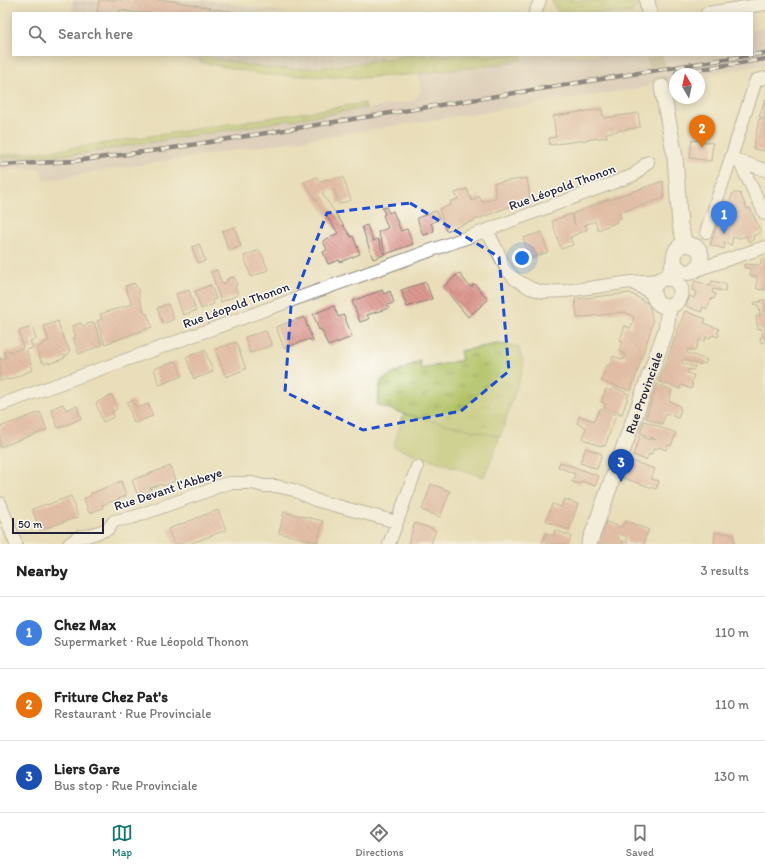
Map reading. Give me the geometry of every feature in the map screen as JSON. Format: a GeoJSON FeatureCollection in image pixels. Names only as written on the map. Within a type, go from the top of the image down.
{"type":"FeatureCollection","features":[{"type":"Feature","properties":{"kind":"main road"},"geometry":{"type":"LineString","coordinates":[[647,0],[649,12]]}},
{"type":"Feature","properties":{"kind":"main road"},"geometry":{"type":"LineString","coordinates":[[662,87],[675,158],[680,225],[685,244]]}},
{"type":"Feature","properties":{"kind":"main road"},"geometry":{"type":"LineString","coordinates":[[700,251],[694,245],[685,244],[678,248],[673,255],[674,263],[678,269],[677,277],[682,292],[680,299],[675,304],[669,307],[661,306],[655,301],[653,294],[654,286],[677,277],[699,266],[702,259],[700,251]]}},
{"type":"Feature","properties":{"kind":"main road","name":"Rue Provinciale"},"geometry":{"type":"LineString","coordinates":[[589,544],[666,330],[669,307]]}},
{"type":"Feature","properties":{"kind":"street"},"geometry":{"type":"LineString","coordinates":[[535,12],[540,0]]}},
{"type":"Feature","properties":{"kind":"street"},"geometry":{"type":"LineString","coordinates":[[713,12],[765,4]]}},
{"type":"Feature","properties":{"kind":"street"},"geometry":{"type":"LineString","coordinates":[[706,232],[735,159],[756,80],[765,78]]}},
{"type":"Feature","properties":{"kind":"street"},"geometry":{"type":"LineString","coordinates":[[735,159],[765,170]]}},
{"type":"Feature","properties":{"kind":"street"},"geometry":{"type":"LineString","coordinates":[[735,159],[765,214]]}},
{"type":"Feature","properties":{"kind":"street","name":"Rue Léopold Thonon"},"geometry":{"type":"LineString","coordinates":[[0,405],[482,232],[634,175],[648,162]]}},
{"type":"Feature","properties":{"kind":"street"},"geometry":{"type":"LineString","coordinates":[[482,232],[490,236],[507,270],[515,279],[530,288],[543,292],[566,291],[677,277],[765,246]]}},
{"type":"Feature","properties":{"kind":"street"},"geometry":{"type":"LineString","coordinates":[[700,251],[721,261]]}},
{"type":"Feature","properties":{"kind":"street"},"geometry":{"type":"LineString","coordinates":[[631,282],[653,294]]}},
{"type":"Feature","properties":{"kind":"street"},"geometry":{"type":"LineString","coordinates":[[389,544],[417,467]]}},
{"type":"Feature","properties":{"kind":"street","name":"Rue Devant l'Abbeye"},"geometry":{"type":"LineString","coordinates":[[69,544],[80,536],[87,536],[108,529],[114,521],[134,517],[192,497],[220,485],[231,483],[252,483],[294,490],[315,500],[397,522]]}},
{"type":"Feature","properties":{"kind":"street"},"geometry":{"type":"LineString","coordinates":[[0,504],[16,544]]}},
{"type":"Feature","properties":{"kind":"highlighted area"},"geometry":{"type":"Polygon","coordinates":[[[410,203],[499,257],[509,371],[461,411],[363,430],[285,392],[291,306],[327,213],[410,203]]]}},
{"type":"Feature","properties":{"kind":"shaded area"},"geometry":{"type":"Polygon","coordinates":[[[73,0],[209,0],[280,12],[71,12],[73,0]]]}},
{"type":"Feature","properties":{"kind":"shaded area"},"geometry":{"type":"Polygon","coordinates":[[[765,28],[765,65],[705,75],[705,68],[669,68],[669,81],[648,84],[648,87],[43,181],[40,169],[0,170],[0,158],[77,154],[413,101],[421,91],[418,74],[495,65],[535,56],[753,56],[753,30],[765,28]]]}},
{"type":"Feature","properties":{"kind":"shaded area"},"geometry":{"type":"Polygon","coordinates":[[[179,56],[201,56],[200,62],[179,56]]]}},
{"type":"Feature","properties":{"kind":"shaded area"},"geometry":{"type":"Polygon","coordinates":[[[201,56],[383,56],[384,59],[292,69],[252,65],[201,56]]]}},
{"type":"Feature","properties":{"kind":"green space"},"geometry":{"type":"Polygon","coordinates":[[[552,0],[636,0],[637,6],[632,12],[557,12],[552,0]]]}},
{"type":"Feature","properties":{"kind":"green space"},"geometry":{"type":"Polygon","coordinates":[[[201,56],[280,69],[321,68],[402,56],[521,56],[522,59],[495,65],[365,78],[265,75],[200,62],[201,56]]]}},
{"type":"Feature","properties":{"kind":"green space"},"geometry":{"type":"Polygon","coordinates":[[[365,103],[366,108],[77,154],[0,158],[0,155],[66,149],[365,103]]]}},
{"type":"Feature","properties":{"kind":"green space"},"geometry":{"type":"Polygon","coordinates":[[[497,344],[518,346],[524,365],[500,437],[404,414],[377,405],[381,380],[420,361],[421,369],[462,360],[460,351],[497,344]]]}},
{"type":"Feature","properties":{"kind":"green space"},"geometry":{"type":"Polygon","coordinates":[[[404,414],[500,437],[484,477],[393,447],[404,414]]]}},
{"type":"Feature","properties":{"kind":"building"},"geometry":{"type":"Polygon","coordinates":[[[99,0],[167,0],[211,8],[210,12],[131,12],[120,10],[119,12],[97,12],[99,0]]]}},
{"type":"Feature","properties":{"kind":"building"},"geometry":{"type":"Polygon","coordinates":[[[214,9],[234,12],[213,12],[214,9]]]}},
{"type":"Feature","properties":{"kind":"building"},"geometry":{"type":"Polygon","coordinates":[[[765,99],[765,117],[759,117],[765,99]]]}},
{"type":"Feature","properties":{"kind":"building"},"geometry":{"type":"Polygon","coordinates":[[[602,109],[604,118],[638,113],[640,127],[606,133],[607,137],[550,145],[549,138],[556,137],[553,116],[602,109]]]}},
{"type":"Feature","properties":{"kind":"building"},"geometry":{"type":"Polygon","coordinates":[[[759,119],[765,119],[765,151],[753,149],[759,119]]]}},
{"type":"Feature","properties":{"kind":"building"},"geometry":{"type":"Polygon","coordinates":[[[692,140],[713,143],[711,161],[690,158],[692,140]]]}},
{"type":"Feature","properties":{"kind":"building"},"geometry":{"type":"Polygon","coordinates":[[[317,177],[318,181],[343,177],[351,200],[339,204],[333,188],[322,193],[351,237],[353,236],[360,254],[340,262],[340,260],[328,264],[323,252],[327,250],[323,241],[338,233],[304,182],[317,177]]]}},
{"type":"Feature","properties":{"kind":"building"},"geometry":{"type":"Polygon","coordinates":[[[527,178],[530,199],[446,231],[439,209],[451,205],[450,202],[458,199],[455,193],[467,189],[472,201],[479,196],[482,202],[496,198],[494,183],[527,178]]]}},
{"type":"Feature","properties":{"kind":"building"},"geometry":{"type":"Polygon","coordinates":[[[663,181],[664,198],[619,213],[621,218],[616,220],[617,222],[598,230],[595,221],[585,225],[587,230],[570,237],[573,245],[561,249],[552,221],[571,214],[575,225],[572,214],[609,199],[663,181]]]}},
{"type":"Feature","properties":{"kind":"building"},"geometry":{"type":"Polygon","coordinates":[[[733,193],[740,193],[747,209],[750,208],[761,232],[753,236],[754,239],[749,242],[746,236],[741,238],[733,237],[731,245],[723,242],[725,245],[724,249],[710,245],[723,209],[726,211],[733,193]]]}},
{"type":"Feature","properties":{"kind":"building"},"geometry":{"type":"Polygon","coordinates":[[[386,207],[389,213],[393,211],[401,231],[407,229],[413,244],[386,254],[378,232],[388,228],[382,208],[386,207]]]}},
{"type":"Feature","properties":{"kind":"building"},"geometry":{"type":"Polygon","coordinates":[[[436,211],[440,219],[431,223],[434,231],[423,235],[417,218],[436,211]]]}},
{"type":"Feature","properties":{"kind":"building"},"geometry":{"type":"Polygon","coordinates":[[[367,225],[373,241],[378,239],[384,255],[373,259],[362,227],[367,225]]]}},
{"type":"Feature","properties":{"kind":"building"},"geometry":{"type":"Polygon","coordinates":[[[234,227],[241,246],[229,251],[222,231],[234,227]]]}},
{"type":"Feature","properties":{"kind":"building"},"geometry":{"type":"Polygon","coordinates":[[[541,232],[548,252],[530,259],[523,238],[541,232]]]}},
{"type":"Feature","properties":{"kind":"building"},"geometry":{"type":"Polygon","coordinates":[[[199,244],[205,261],[198,263],[192,247],[199,244]]]}},
{"type":"Feature","properties":{"kind":"building"},"geometry":{"type":"Polygon","coordinates":[[[259,250],[268,270],[251,277],[244,256],[259,250]]]}},
{"type":"Feature","properties":{"kind":"building"},"geometry":{"type":"Polygon","coordinates":[[[761,259],[765,259],[765,290],[757,289],[757,276],[750,276],[750,268],[744,268],[744,264],[761,265],[761,259]]]}},
{"type":"Feature","properties":{"kind":"building"},"geometry":{"type":"Polygon","coordinates":[[[217,270],[222,284],[228,281],[227,279],[234,277],[238,295],[221,302],[211,272],[217,270]]]}},
{"type":"Feature","properties":{"kind":"building"},"geometry":{"type":"Polygon","coordinates":[[[459,273],[470,287],[475,284],[488,300],[468,317],[443,287],[459,273]]]}},
{"type":"Feature","properties":{"kind":"building"},"geometry":{"type":"Polygon","coordinates":[[[695,281],[710,286],[712,281],[726,284],[725,291],[713,289],[712,293],[716,294],[714,299],[712,298],[707,309],[703,307],[701,312],[686,306],[690,296],[694,298],[696,292],[692,290],[695,281]]]}},
{"type":"Feature","properties":{"kind":"building"},"geometry":{"type":"Polygon","coordinates":[[[426,282],[432,299],[407,307],[401,290],[426,282]]]}},
{"type":"Feature","properties":{"kind":"building"},"geometry":{"type":"Polygon","coordinates":[[[134,283],[139,291],[139,298],[152,327],[105,344],[97,321],[102,319],[100,314],[132,304],[125,286],[134,283]]]}},
{"type":"Feature","properties":{"kind":"building"},"geometry":{"type":"Polygon","coordinates":[[[211,285],[216,299],[212,300],[214,304],[201,309],[195,291],[211,285]]]}},
{"type":"Feature","properties":{"kind":"building"},"geometry":{"type":"Polygon","coordinates":[[[189,290],[196,311],[183,315],[176,294],[189,290]]]}},
{"type":"Feature","properties":{"kind":"building"},"geometry":{"type":"Polygon","coordinates":[[[382,290],[384,294],[390,291],[394,303],[387,305],[389,308],[367,315],[369,319],[360,322],[352,301],[382,290]]]}},
{"type":"Feature","properties":{"kind":"building"},"geometry":{"type":"Polygon","coordinates":[[[630,293],[649,304],[653,323],[631,391],[601,381],[607,365],[609,366],[613,356],[624,360],[626,355],[619,351],[623,341],[620,340],[625,326],[631,328],[634,317],[625,312],[577,318],[575,299],[630,293]]]}},
{"type":"Feature","properties":{"kind":"building"},"geometry":{"type":"Polygon","coordinates":[[[761,300],[765,300],[765,342],[761,343],[760,337],[763,337],[762,330],[761,328],[758,329],[756,316],[760,316],[759,306],[754,304],[755,302],[760,302],[761,300]]]}},
{"type":"Feature","properties":{"kind":"building"},"geometry":{"type":"Polygon","coordinates":[[[168,304],[174,319],[163,324],[157,308],[168,304]]]}},
{"type":"Feature","properties":{"kind":"building"},"geometry":{"type":"Polygon","coordinates":[[[334,306],[338,317],[344,315],[352,337],[328,346],[321,329],[319,330],[313,314],[334,306]]]}},
{"type":"Feature","properties":{"kind":"building"},"geometry":{"type":"Polygon","coordinates":[[[685,311],[706,319],[704,323],[719,329],[717,333],[719,334],[718,337],[712,335],[710,338],[706,337],[705,341],[699,340],[695,351],[688,349],[687,353],[707,360],[705,364],[701,363],[700,365],[683,359],[682,363],[695,367],[693,370],[688,370],[687,373],[694,375],[691,389],[681,385],[680,389],[659,381],[685,311]]]}},
{"type":"Feature","properties":{"kind":"building"},"geometry":{"type":"Polygon","coordinates":[[[304,317],[313,341],[311,342],[310,339],[284,348],[276,327],[304,317]]]}},
{"type":"Feature","properties":{"kind":"building"},"geometry":{"type":"Polygon","coordinates":[[[58,321],[60,330],[70,351],[69,354],[64,356],[65,358],[49,364],[49,362],[44,364],[43,361],[41,362],[37,348],[43,345],[43,343],[49,341],[44,326],[58,321]]]}},
{"type":"Feature","properties":{"kind":"building"},"geometry":{"type":"Polygon","coordinates":[[[94,322],[102,345],[79,354],[73,338],[76,337],[72,326],[81,323],[82,326],[94,322]]]}},
{"type":"Feature","properties":{"kind":"building"},"geometry":{"type":"Polygon","coordinates":[[[32,327],[36,339],[30,341],[33,348],[26,350],[33,370],[8,380],[0,381],[0,357],[1,360],[6,358],[4,352],[10,350],[11,352],[23,348],[19,331],[32,327]]]}},
{"type":"Feature","properties":{"kind":"building"},"geometry":{"type":"Polygon","coordinates":[[[266,331],[272,345],[250,353],[245,337],[266,331]]]}},
{"type":"Feature","properties":{"kind":"building"},"geometry":{"type":"Polygon","coordinates":[[[236,342],[246,369],[226,377],[215,349],[236,342]]]}},
{"type":"Feature","properties":{"kind":"building"},"geometry":{"type":"Polygon","coordinates":[[[205,350],[213,372],[194,379],[186,357],[205,350]]]}},
{"type":"Feature","properties":{"kind":"building"},"geometry":{"type":"Polygon","coordinates":[[[176,361],[182,376],[159,385],[154,369],[176,361]]]}},
{"type":"Feature","properties":{"kind":"building"},"geometry":{"type":"Polygon","coordinates":[[[657,384],[672,390],[669,401],[680,406],[679,409],[681,409],[678,418],[666,413],[662,424],[646,418],[657,384]]]}},
{"type":"Feature","properties":{"kind":"building"},"geometry":{"type":"Polygon","coordinates":[[[613,387],[629,394],[622,414],[604,408],[606,404],[601,402],[606,389],[611,391],[613,387]]]}},
{"type":"Feature","properties":{"kind":"building"},"geometry":{"type":"Polygon","coordinates":[[[112,395],[117,409],[112,411],[114,417],[103,422],[96,403],[112,395]]]}},
{"type":"Feature","properties":{"kind":"building"},"geometry":{"type":"Polygon","coordinates":[[[133,400],[137,408],[148,404],[153,416],[134,423],[127,402],[133,400]]]}},
{"type":"Feature","properties":{"kind":"building"},"geometry":{"type":"Polygon","coordinates":[[[63,404],[66,410],[77,406],[81,419],[58,428],[51,409],[63,404]]]}},
{"type":"Feature","properties":{"kind":"building"},"geometry":{"type":"Polygon","coordinates":[[[600,409],[616,415],[605,446],[597,445],[583,439],[586,427],[577,423],[579,416],[594,421],[600,409]]]}},
{"type":"Feature","properties":{"kind":"building"},"geometry":{"type":"Polygon","coordinates":[[[40,412],[47,430],[0,447],[0,427],[40,412]]]}},
{"type":"Feature","properties":{"kind":"building"},"geometry":{"type":"Polygon","coordinates":[[[644,421],[676,433],[671,446],[668,445],[666,450],[658,447],[657,449],[654,448],[651,455],[649,454],[646,460],[633,455],[640,436],[650,440],[651,438],[655,440],[655,439],[640,433],[644,421]]]}},
{"type":"Feature","properties":{"kind":"building"},"geometry":{"type":"Polygon","coordinates":[[[586,448],[602,454],[597,469],[580,463],[586,448]]]}},
{"type":"Feature","properties":{"kind":"building"},"geometry":{"type":"Polygon","coordinates":[[[629,460],[655,469],[651,479],[659,481],[656,489],[623,478],[629,460]]]}},
{"type":"Feature","properties":{"kind":"building"},"geometry":{"type":"Polygon","coordinates":[[[560,462],[599,476],[595,486],[582,481],[580,484],[572,482],[575,474],[558,467],[560,462]]]}},
{"type":"Feature","properties":{"kind":"building"},"geometry":{"type":"Polygon","coordinates":[[[170,466],[175,481],[162,486],[161,484],[150,488],[151,491],[138,496],[132,480],[170,466]]]}},
{"type":"Feature","properties":{"kind":"building"},"geometry":{"type":"Polygon","coordinates":[[[121,481],[126,496],[102,505],[103,508],[89,513],[84,498],[121,481]]]}},
{"type":"Feature","properties":{"kind":"building"},"geometry":{"type":"Polygon","coordinates":[[[431,484],[450,491],[440,517],[422,510],[431,484]]]}},
{"type":"Feature","properties":{"kind":"building"},"geometry":{"type":"Polygon","coordinates":[[[71,496],[78,517],[40,530],[32,509],[71,496]]]}},
{"type":"Feature","properties":{"kind":"building"},"geometry":{"type":"Polygon","coordinates":[[[564,499],[578,504],[569,530],[546,521],[552,504],[561,507],[564,499]]]}},
{"type":"Feature","properties":{"kind":"building"},"geometry":{"type":"Polygon","coordinates":[[[218,510],[226,530],[189,544],[174,544],[168,529],[218,510]]]}},
{"type":"Feature","properties":{"kind":"building"},"geometry":{"type":"Polygon","coordinates":[[[284,512],[323,521],[317,542],[279,533],[284,512]]]}},
{"type":"Feature","properties":{"kind":"building"},"geometry":{"type":"Polygon","coordinates":[[[626,521],[649,530],[644,544],[630,544],[626,542],[627,537],[620,534],[618,539],[624,542],[623,544],[598,544],[606,522],[621,527],[626,521]]]}},
{"type":"Feature","properties":{"kind":"building"},"geometry":{"type":"Polygon","coordinates":[[[415,523],[436,530],[431,544],[408,544],[415,523]]]}},
{"type":"Feature","properties":{"kind":"building"},"geometry":{"type":"Polygon","coordinates":[[[555,530],[571,536],[569,544],[542,544],[546,533],[553,536],[555,530]]]}},
{"type":"Feature","properties":{"kind":"building"},"geometry":{"type":"Polygon","coordinates":[[[715,532],[734,534],[734,544],[714,544],[715,532]]]}},
{"type":"Feature","properties":{"kind":"tunnel"},"geometry":{"type":"LineString","coordinates":[[657,56],[662,87]]}},
{"type":"Feature","properties":{"kind":"railway"},"geometry":{"type":"LineString","coordinates":[[753,55],[765,53]]}},
{"type":"Feature","properties":{"kind":"railway"},"geometry":{"type":"LineString","coordinates":[[0,165],[75,161],[166,149],[745,56]]}},
{"type":"Feature","properties":{"kind":"railway"},"geometry":{"type":"LineString","coordinates":[[705,68],[765,59]]}},
{"type":"Feature","properties":{"kind":"place","name":"Friture Chez Pat's"},"geometry":{"type":"Point","coordinates":[702,148]}},
{"type":"Feature","properties":{"kind":"place","name":"Chez Max"},"geometry":{"type":"Point","coordinates":[724,234]}},
{"type":"Feature","properties":{"kind":"place","name":"Liers Gare"},"geometry":{"type":"Point","coordinates":[621,482]}}]}
